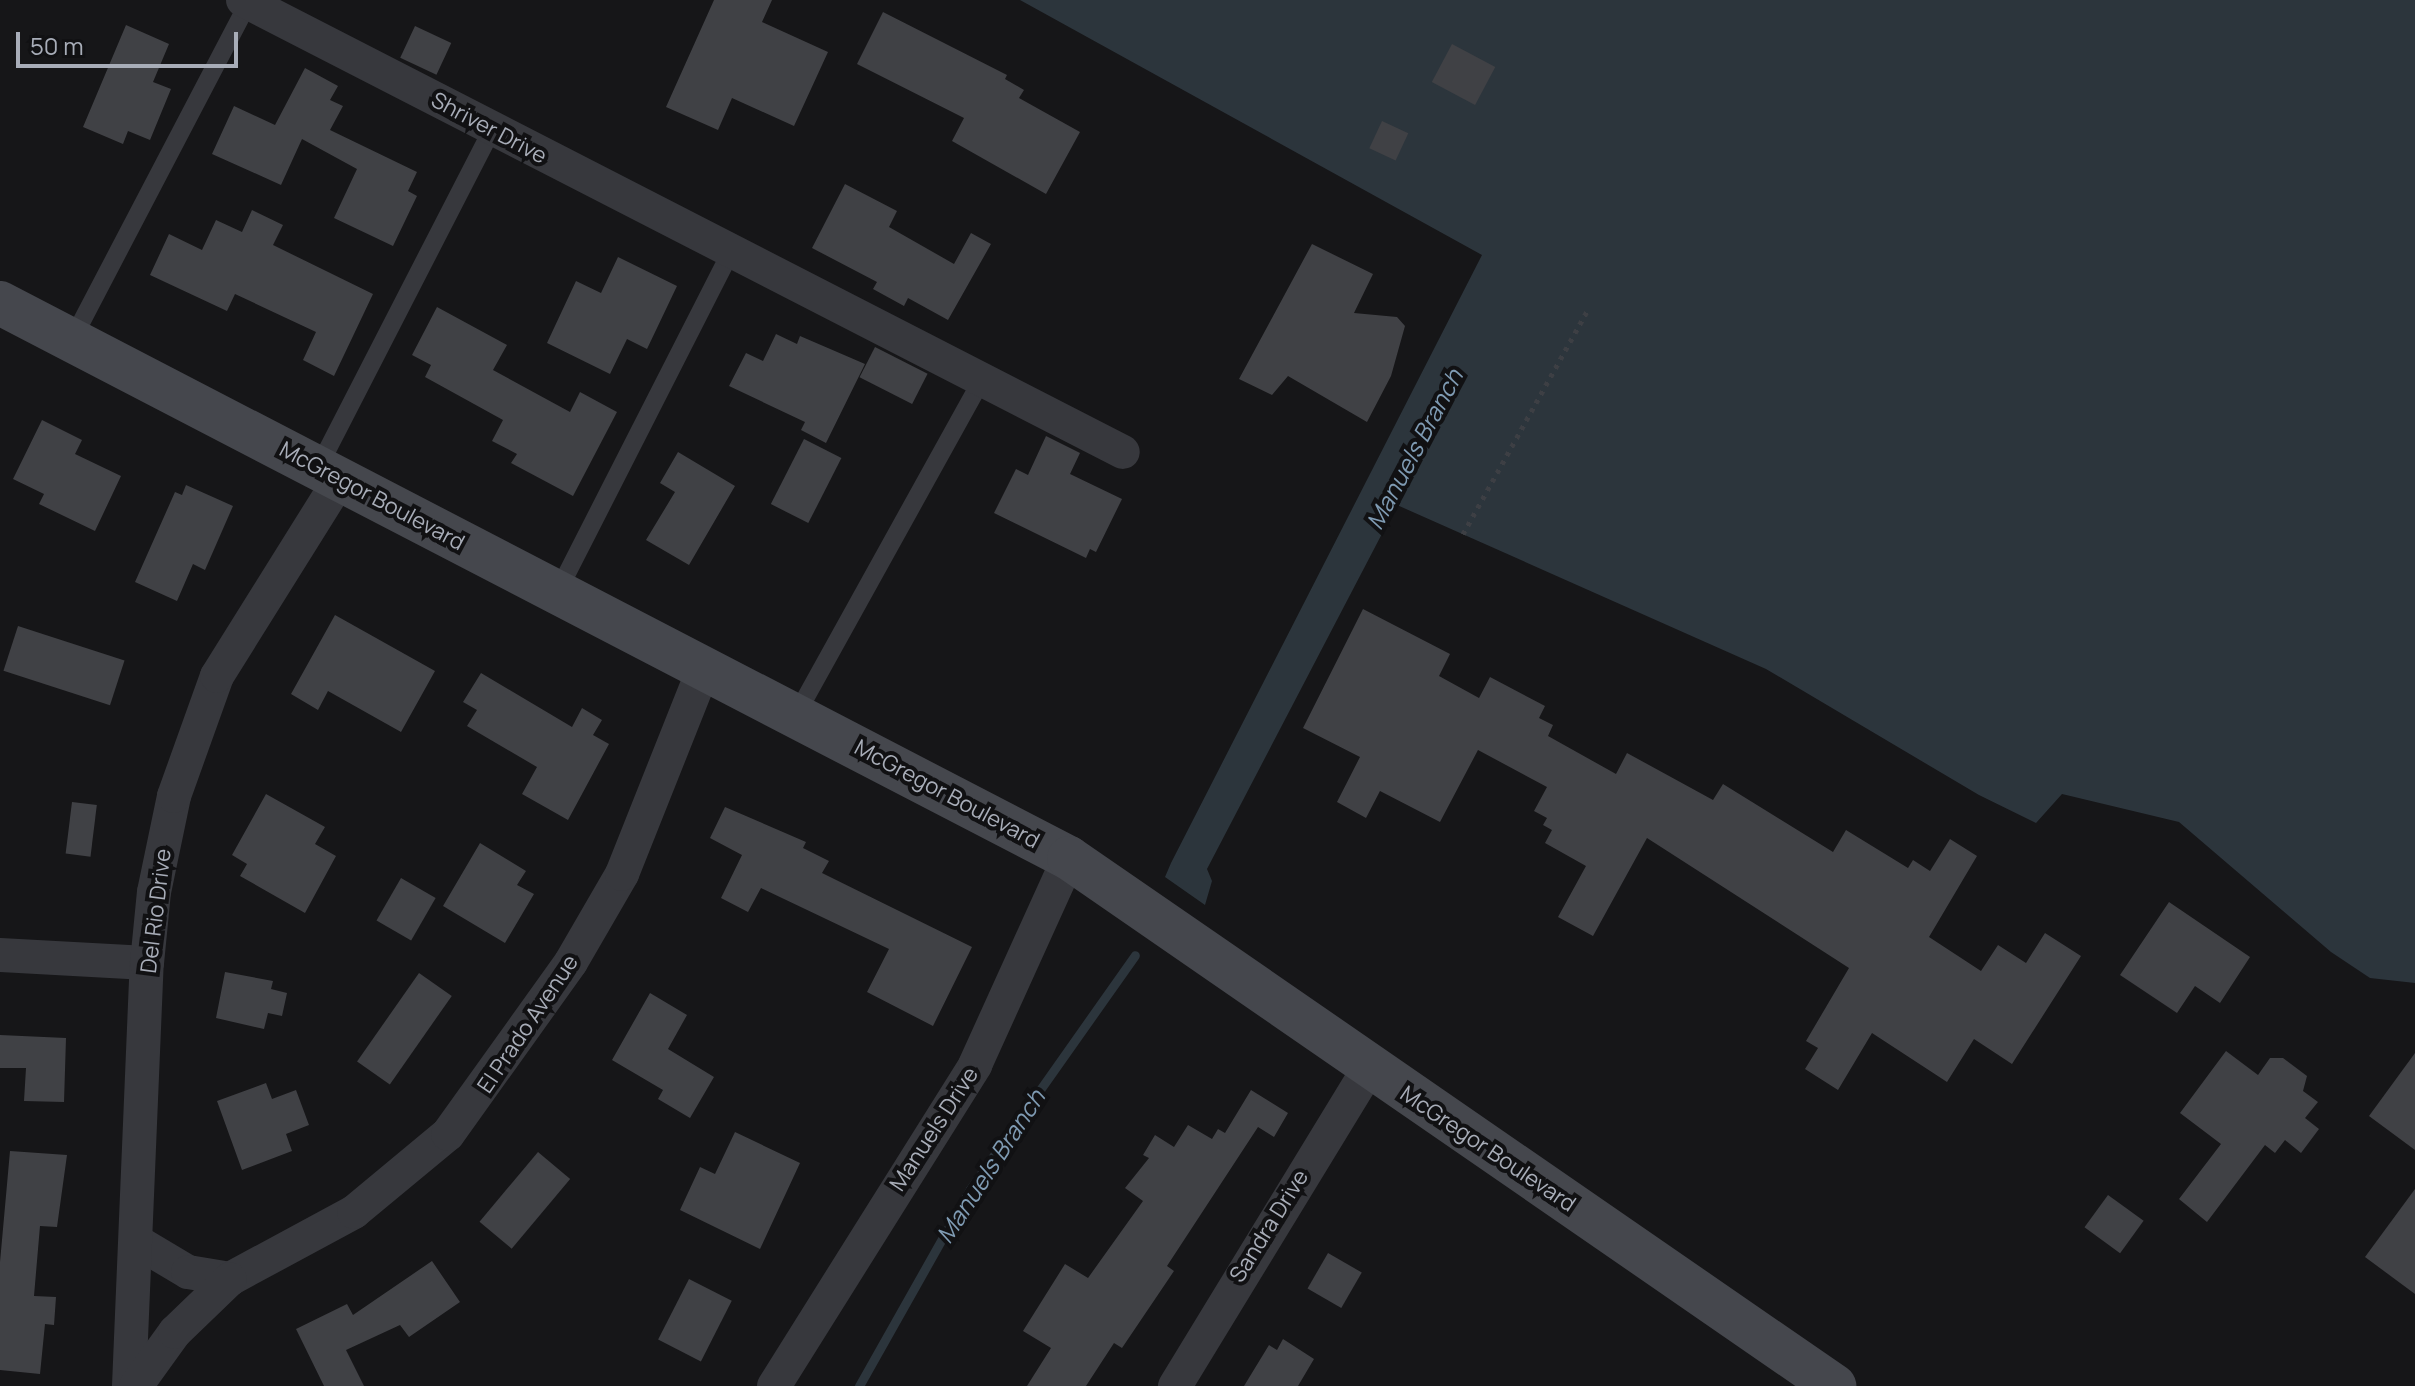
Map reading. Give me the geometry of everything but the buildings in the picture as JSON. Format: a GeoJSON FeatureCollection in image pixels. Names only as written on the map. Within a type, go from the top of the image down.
{"type":"FeatureCollection","features":[{"type":"Feature","properties":{"kind":"main road","name":"McGregor Boulevard"},"geometry":{"type":"LineString","coordinates":[[0,303],[73,338],[557,594],[1069,858],[1156,914],[1368,1070],[1461,1127],[1834,1386]]}},
{"type":"Feature","properties":{"kind":"street","name":"Shriver Drive"},"geometry":{"type":"LineString","coordinates":[[245,1],[730,253],[1123,452]]}},
{"type":"Feature","properties":{"kind":"street","name":"Del Rio Drive"},"geometry":{"type":"LineString","coordinates":[[129,1386],[139,1243],[147,963],[154,892],[174,796],[217,676],[329,473]]}},
{"type":"Feature","properties":{"kind":"street","name":"El Prado Avenue"},"geometry":{"type":"LineString","coordinates":[[136,1386],[175,1332],[230,1279],[365,1204],[421,1160],[477,1100],[571,962],[622,874],[704,668]]}},
{"type":"Feature","properties":{"kind":"street","name":"Manuels Drive"},"geometry":{"type":"LineString","coordinates":[[774,1386],[975,1065],[1069,858]]}},
{"type":"Feature","properties":{"kind":"street"},"geometry":{"type":"LineString","coordinates":[[0,955],[147,963]]}},
{"type":"Feature","properties":{"kind":"street","name":"Sandra Drive"},"geometry":{"type":"LineString","coordinates":[[1175,1386],[1368,1070]]}},
{"type":"Feature","properties":{"kind":"street"},"geometry":{"type":"LineString","coordinates":[[139,1243],[188,1272],[230,1279]]}},
{"type":"Feature","properties":{"kind":"lane","name":"Shriver Drive"},"geometry":{"type":"LineString","coordinates":[[73,338],[245,1]]}},
{"type":"Feature","properties":{"kind":"lane"},"geometry":{"type":"LineString","coordinates":[[329,473],[492,130]]}},
{"type":"Feature","properties":{"kind":"lane"},"geometry":{"type":"LineString","coordinates":[[557,594],[730,253]]}},
{"type":"Feature","properties":{"kind":"lane"},"geometry":{"type":"LineString","coordinates":[[796,715],[981,381]]}},
{"type":"Feature","properties":{"kind":"path"},"geometry":{"type":"LineString","coordinates":[[1463,534],[1588,309]]}},
{"type":"Feature","properties":{"kind":"water"},"geometry":{"type":"Polygon","coordinates":[[[1020,0],[2415,0],[2415,983],[2370,978],[2331,952],[2179,822],[2062,794],[2036,823],[1979,795],[1766,669],[1397,505],[1207,869],[1212,881],[1205,905],[1165,877],[1482,255],[1020,0]]]}},
{"type":"Feature","properties":{"kind":"waterway","name":"Manuels Branch"},"geometry":{"type":"LineString","coordinates":[[859,1386],[970,1189],[1135,955]]}}]}
